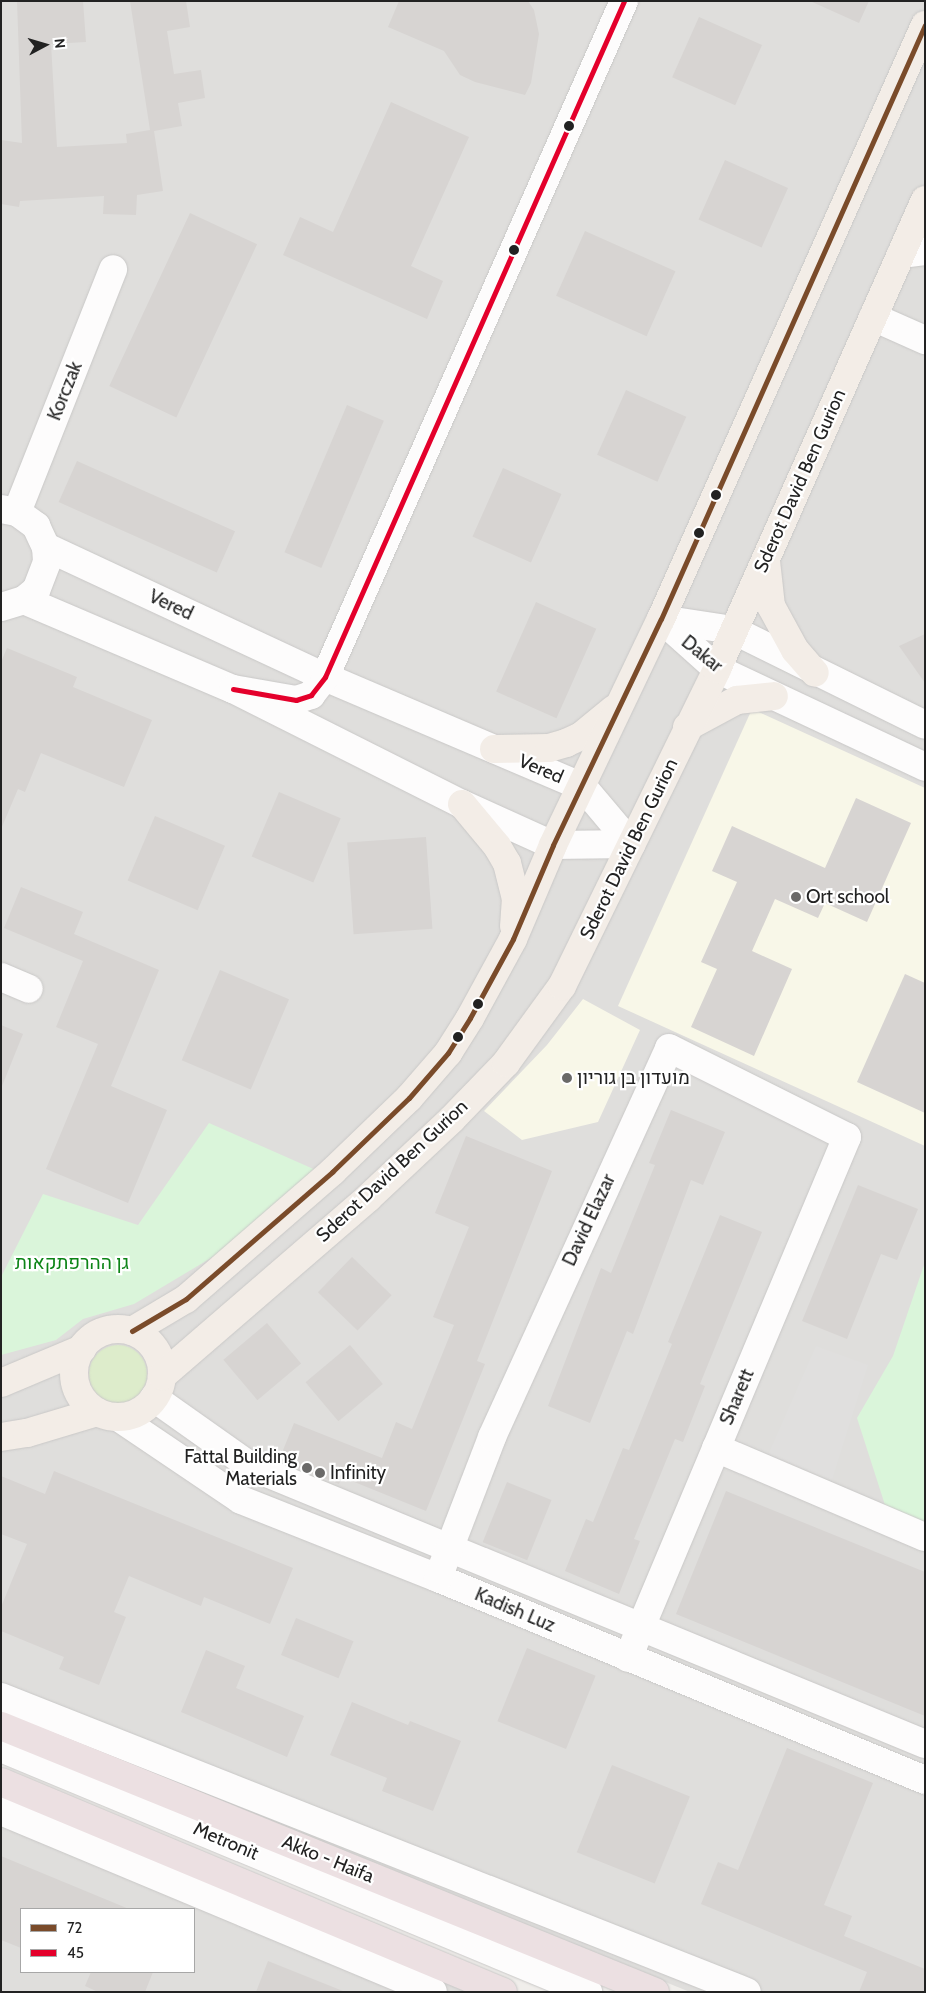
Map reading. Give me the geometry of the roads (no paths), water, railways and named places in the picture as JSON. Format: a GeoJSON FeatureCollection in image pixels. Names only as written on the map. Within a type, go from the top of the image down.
{"type":"FeatureCollection","features":[{"type":"Feature","properties":{"kind":"highway","name":"Akko - Haifa"},"geometry":{"type":"LineString","coordinates":[[9,1736],[655,1992]]}},
{"type":"Feature","properties":{"kind":"highway"},"geometry":{"type":"LineString","coordinates":[[1,1782],[504,1992]]}},
{"type":"Feature","properties":{"kind":"main road"},"geometry":{"type":"LineString","coordinates":[[108,1415],[86,1403],[78,1391],[76,1362],[82,1349],[91,1338],[104,1332],[132,1331],[186,1299],[229,1264],[409,1098],[448,1053],[492,981],[513,940],[553,845],[661,619],[925,25]]}},
{"type":"Feature","properties":{"kind":"main road","name":"Sderot David Ben Gurion"},"geometry":{"type":"LineString","coordinates":[[158,1387],[368,1198],[506,1063],[562,986],[716,669],[873,317],[913,253],[925,200]]}},
{"type":"Feature","properties":{"kind":"main road"},"geometry":{"type":"LineString","coordinates":[[766,557],[765,579],[771,606],[794,650],[815,673]]}},
{"type":"Feature","properties":{"kind":"main road"},"geometry":{"type":"LineString","coordinates":[[687,727],[737,700],[774,696]]}},
{"type":"Feature","properties":{"kind":"main road"},"geometry":{"type":"LineString","coordinates":[[494,749],[549,748],[566,743],[581,736],[620,705]]}},
{"type":"Feature","properties":{"kind":"main road"},"geometry":{"type":"LineString","coordinates":[[462,804],[497,846],[507,863],[516,898],[513,940]]}},
{"type":"Feature","properties":{"kind":"main road"},"geometry":{"type":"LineString","coordinates":[[1,1437],[108,1415],[139,1412],[158,1387],[155,1348],[132,1331]]}},
{"type":"Feature","properties":{"kind":"main road"},"geometry":{"type":"LineString","coordinates":[[1,1383],[82,1349]]}},
{"type":"Feature","properties":{"kind":"street"},"geometry":{"type":"LineString","coordinates":[[233,689],[296,700],[311,695],[325,677],[624,1]]}},
{"type":"Feature","properties":{"kind":"street","name":"Korczak"},"geometry":{"type":"LineString","coordinates":[[9,510],[113,269]]}},
{"type":"Feature","properties":{"kind":"street"},"geometry":{"type":"LineString","coordinates":[[873,317],[925,340]]}},
{"type":"Feature","properties":{"kind":"street"},"geometry":{"type":"LineString","coordinates":[[9,510],[36,526],[46,547],[47,562],[43,577],[13,604],[233,689],[462,804],[553,845],[631,844]]}},
{"type":"Feature","properties":{"kind":"street","name":"Vered"},"geometry":{"type":"LineString","coordinates":[[46,547],[325,677],[582,787],[631,844]]}},
{"type":"Feature","properties":{"kind":"street"},"geometry":{"type":"LineString","coordinates":[[292,661],[317,649],[350,617]]}},
{"type":"Feature","properties":{"kind":"street","name":"Dakar"},"geometry":{"type":"LineString","coordinates":[[661,619],[733,630],[815,673],[925,725]]}},
{"type":"Feature","properties":{"kind":"street","name":"Dakar"},"geometry":{"type":"LineString","coordinates":[[661,619],[716,669],[925,767]]}},
{"type":"Feature","properties":{"kind":"street"},"geometry":{"type":"LineString","coordinates":[[1,977],[29,989]]}},
{"type":"Feature","properties":{"kind":"street","name":"David Elazar"},"geometry":{"type":"LineString","coordinates":[[438,1578],[492,1437],[669,1048],[847,1136]]}},
{"type":"Feature","properties":{"kind":"street","name":"Sharett"},"geometry":{"type":"LineString","coordinates":[[628,1658],[847,1136]]}},
{"type":"Feature","properties":{"kind":"street","name":"Kadish Luz"},"geometry":{"type":"LineString","coordinates":[[158,1387],[250,1466],[451,1547],[640,1628],[925,1744]]}},
{"type":"Feature","properties":{"kind":"street","name":"Kadish Luz"},"geometry":{"type":"LineString","coordinates":[[108,1415],[241,1500],[438,1578],[925,1780]]}},
{"type":"Feature","properties":{"kind":"street"},"geometry":{"type":"LineString","coordinates":[[716,1448],[925,1537]]}},
{"type":"Feature","properties":{"kind":"street"},"geometry":{"type":"LineString","coordinates":[[1,1697],[747,1992]]}},
{"type":"Feature","properties":{"kind":"street"},"geometry":{"type":"LineString","coordinates":[[9,1736],[69,1724]]}},
{"type":"Feature","properties":{"kind":"street","name":"Metronit"},"geometry":{"type":"LineString","coordinates":[[9,1736],[588,1992]]}},
{"type":"Feature","properties":{"kind":"street"},"geometry":{"type":"LineString","coordinates":[[1,1811],[433,1992]]}},
{"type":"Feature","properties":{"kind":"place","name":"Ort school"},"geometry":{"type":"Point","coordinates":[796,897]}},
{"type":"Feature","properties":{"kind":"place","name":"מועדון בן גוריון"},"geometry":{"type":"Point","coordinates":[567,1078]}},
{"type":"Feature","properties":{"kind":"place","name":"Fattal Building Materials"},"geometry":{"type":"Point","coordinates":[307,1468]}},
{"type":"Feature","properties":{"kind":"place","name":"Infinity"},"geometry":{"type":"Point","coordinates":[320,1473]}},
{"type":"Feature","properties":{"kind":"park label","name":"גן ההרפתקאות"},"geometry":{"type":"Point","coordinates":[72,1263]}}]}
